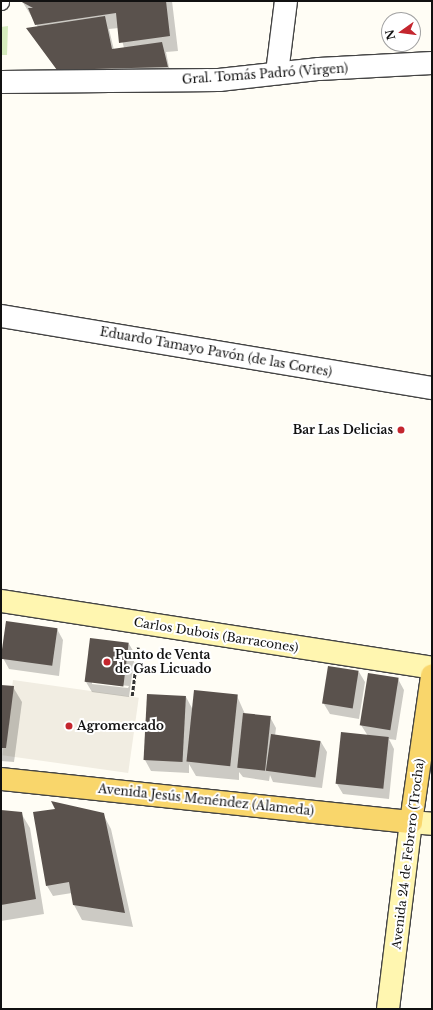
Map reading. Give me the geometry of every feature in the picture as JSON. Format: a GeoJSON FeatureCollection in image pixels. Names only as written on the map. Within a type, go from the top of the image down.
{"type":"FeatureCollection","features":[{"type":"Feature","properties":{"kind":"main road","name":"Avenida 24 de Febrero (Trocha)"},"geometry":{"type":"LineString","coordinates":[[422,823],[432,676]]}},
{"type":"Feature","properties":{"kind":"main road","name":"Avenida Jesús Menéndez (Alameda)"},"geometry":{"type":"LineString","coordinates":[[1,779],[422,823]]}},
{"type":"Feature","properties":{"kind":"street"},"geometry":{"type":"LineString","coordinates":[[277,73],[286,1]]}},
{"type":"Feature","properties":{"kind":"street","name":"Gral. Tomás Padró (Virgen)"},"geometry":{"type":"LineString","coordinates":[[1,82],[218,80],[277,73],[432,63]]}},
{"type":"Feature","properties":{"kind":"street","name":"Eduardo Tamayo Pavón (de las Cortes)"},"geometry":{"type":"LineString","coordinates":[[1,316],[432,388]]}},
{"type":"Feature","properties":{"kind":"street","name":"Carlos Dubois (Barracones)"},"geometry":{"type":"LineString","coordinates":[[1,601],[432,668]]}},
{"type":"Feature","properties":{"kind":"street","name":"Avenida 24 de Febrero (Trocha)"},"geometry":{"type":"LineString","coordinates":[[388,1009],[422,823]]}},
{"type":"Feature","properties":{"kind":"path"},"geometry":{"type":"LineString","coordinates":[[132,696],[140,623]]}},
{"type":"Feature","properties":{"kind":"green space"},"geometry":{"type":"Polygon","coordinates":[[[8,26],[7,55],[1,55],[1,27],[8,26]]]}},
{"type":"Feature","properties":{"kind":"shaded area"},"geometry":{"type":"Polygon","coordinates":[[[13,680],[139,698],[128,773],[2,755],[13,680]]]}},
{"type":"Feature","properties":{"kind":"building"},"geometry":{"type":"Polygon","coordinates":[[[20,1],[166,1],[170,36],[119,43],[116,13],[35,25],[28,8],[33,8],[20,1]]]}},
{"type":"Feature","properties":{"kind":"building"},"geometry":{"type":"Polygon","coordinates":[[[105,16],[112,49],[162,42],[168,67],[57,70],[26,28],[105,16]]]}},
{"type":"Feature","properties":{"kind":"building"},"geometry":{"type":"Polygon","coordinates":[[[6,621],[57,628],[52,666],[1,659],[6,621]]]}},
{"type":"Feature","properties":{"kind":"building","name":"Punto de Venta de Gas Licuado"},"geometry":{"type":"Polygon","coordinates":[[[90,638],[129,643],[123,686],[85,682],[90,638]]]}},
{"type":"Feature","properties":{"kind":"building"},"geometry":{"type":"Polygon","coordinates":[[[328,666],[359,671],[353,708],[322,704],[328,666]]]}},
{"type":"Feature","properties":{"kind":"building"},"geometry":{"type":"Polygon","coordinates":[[[368,673],[399,678],[390,730],[360,725],[368,673]]]}},
{"type":"Feature","properties":{"kind":"building"},"geometry":{"type":"Polygon","coordinates":[[[1,685],[14,686],[6,748],[1,748],[1,685]]]}},
{"type":"Feature","properties":{"kind":"building"},"geometry":{"type":"Polygon","coordinates":[[[194,690],[238,695],[230,766],[186,762],[194,690]]]}},
{"type":"Feature","properties":{"kind":"building"},"geometry":{"type":"Polygon","coordinates":[[[147,694],[186,696],[182,762],[144,760],[147,694]]]}},
{"type":"Feature","properties":{"kind":"building"},"geometry":{"type":"Polygon","coordinates":[[[243,713],[271,716],[265,771],[237,768],[243,713]]]}},
{"type":"Feature","properties":{"kind":"building"},"geometry":{"type":"Polygon","coordinates":[[[341,732],[389,737],[383,789],[336,784],[341,732]]]}},
{"type":"Feature","properties":{"kind":"building"},"geometry":{"type":"Polygon","coordinates":[[[271,734],[321,741],[315,778],[266,771],[271,734]]]}},
{"type":"Feature","properties":{"kind":"building"},"geometry":{"type":"Polygon","coordinates":[[[51,801],[104,813],[125,913],[73,905],[69,882],[46,886],[33,812],[55,809],[51,801]]]}},
{"type":"Feature","properties":{"kind":"building"},"geometry":{"type":"Polygon","coordinates":[[[1,810],[22,812],[36,899],[1,905],[1,810]]]}},
{"type":"Feature","properties":{"kind":"place","name":"Bar Las Delicias"},"geometry":{"type":"Point","coordinates":[401,430]}},
{"type":"Feature","properties":{"kind":"place","name":"Punto de Venta de Gas Licuado"},"geometry":{"type":"Point","coordinates":[107,662]}},
{"type":"Feature","properties":{"kind":"place","name":"Agromercado"},"geometry":{"type":"Point","coordinates":[69,726]}}]}
